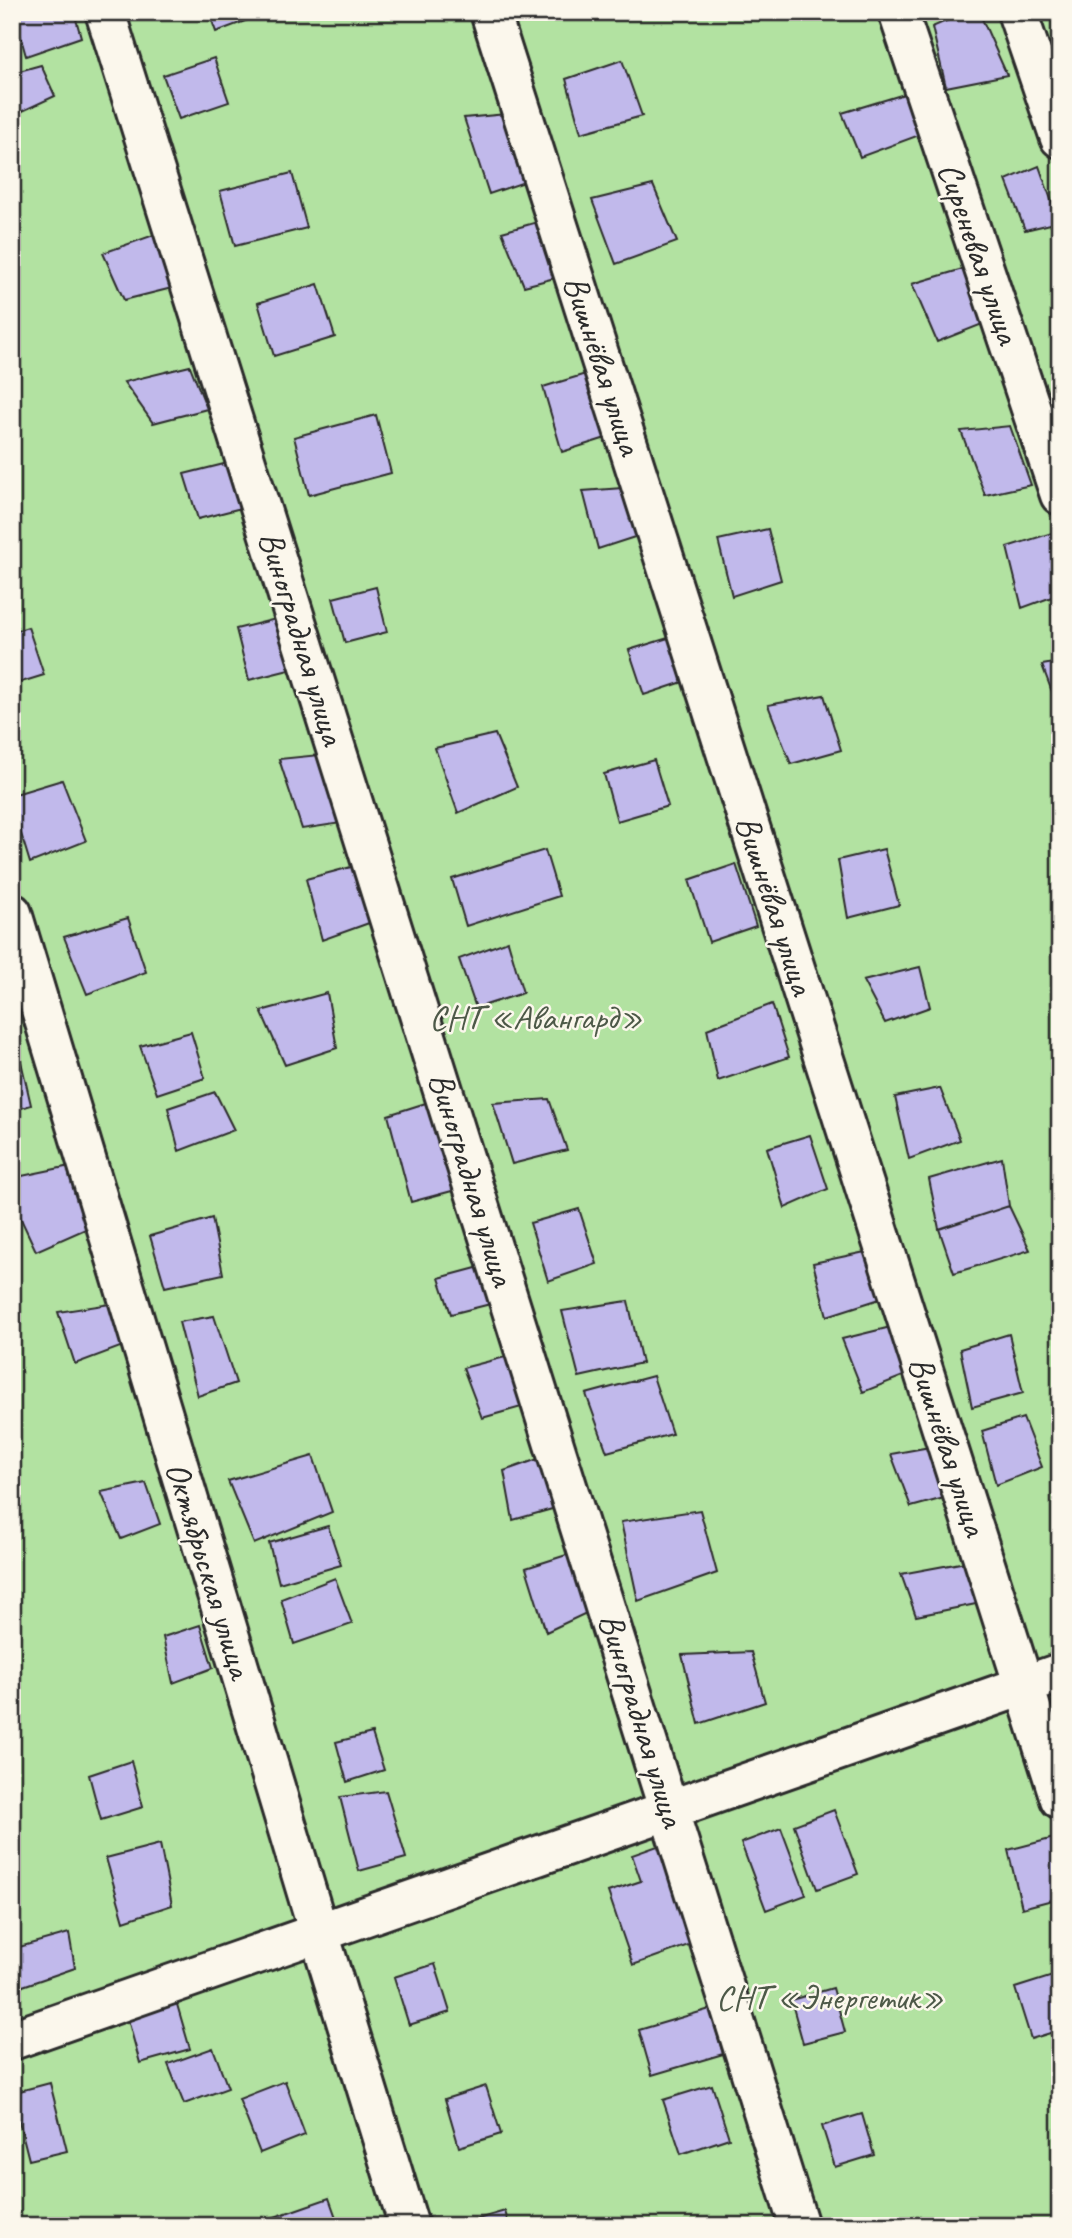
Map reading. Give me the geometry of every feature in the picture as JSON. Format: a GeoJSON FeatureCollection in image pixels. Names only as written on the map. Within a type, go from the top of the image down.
{"type":"FeatureCollection","features":[{"type":"Feature","properties":{"kind":"street","name":"Виноградная улица"},"geometry":{"type":"LineString","coordinates":[[105,12],[799,2226]]}},
{"type":"Feature","properties":{"kind":"street","name":"Вишнёвая улица"},"geometry":{"type":"LineString","coordinates":[[490,12],[1060,1799]]}},
{"type":"Feature","properties":{"kind":"street","name":"Сиреневая улица"},"geometry":{"type":"LineString","coordinates":[[898,12],[1060,495]]}},
{"type":"Feature","properties":{"kind":"street"},"geometry":{"type":"LineString","coordinates":[[1017,12],[1060,138]]}},
{"type":"Feature","properties":{"kind":"street","name":"Октябрьская улица"},"geometry":{"type":"LineString","coordinates":[[12,913],[318,1933],[409,2226]]}},
{"type":"Feature","properties":{"kind":"street"},"geometry":{"type":"LineString","coordinates":[[12,2040],[1060,1673]]}},
{"type":"Feature","properties":{"kind":"green space","name":"СНТ «Авангард»"},"geometry":{"type":"Polygon","coordinates":[[[12,12],[1060,12],[1060,2226],[12,2226],[12,12]]]}},
{"type":"Feature","properties":{"kind":"building"},"geometry":{"type":"Polygon","coordinates":[[[34,12],[74,12],[81,37],[26,56],[15,17],[34,12]]]}},
{"type":"Feature","properties":{"kind":"building"},"geometry":{"type":"Polygon","coordinates":[[[209,12],[269,12],[216,32],[209,12]]]}},
{"type":"Feature","properties":{"kind":"building"},"geometry":{"type":"Polygon","coordinates":[[[792,12],[812,12],[794,19],[792,12]]]}},
{"type":"Feature","properties":{"kind":"building"},"geometry":{"type":"Polygon","coordinates":[[[967,12],[979,12],[1007,75],[946,87],[932,27],[967,12]]]}},
{"type":"Feature","properties":{"kind":"building"},"geometry":{"type":"Polygon","coordinates":[[[214,58],[229,102],[179,119],[163,75],[214,58]]]}},
{"type":"Feature","properties":{"kind":"building"},"geometry":{"type":"Polygon","coordinates":[[[622,60],[642,116],[581,133],[566,79],[622,60]]]}},
{"type":"Feature","properties":{"kind":"building"},"geometry":{"type":"Polygon","coordinates":[[[41,65],[55,96],[12,116],[12,73],[41,65]]]}},
{"type":"Feature","properties":{"kind":"building"},"geometry":{"type":"Polygon","coordinates":[[[911,92],[925,133],[860,157],[842,113],[911,92]]]}},
{"type":"Feature","properties":{"kind":"building"},"geometry":{"type":"Polygon","coordinates":[[[518,113],[539,177],[489,194],[464,118],[518,113]]]}},
{"type":"Feature","properties":{"kind":"building"},"geometry":{"type":"Polygon","coordinates":[[[1039,166],[1059,222],[1025,230],[1006,180],[1039,166]]]}},
{"type":"Feature","properties":{"kind":"building"},"geometry":{"type":"Polygon","coordinates":[[[292,173],[307,228],[235,246],[220,191],[292,173]]]}},
{"type":"Feature","properties":{"kind":"building"},"geometry":{"type":"Polygon","coordinates":[[[653,185],[677,242],[616,264],[592,200],[653,185]]]}},
{"type":"Feature","properties":{"kind":"building"},"geometry":{"type":"Polygon","coordinates":[[[552,218],[570,274],[524,286],[502,232],[552,218]]]}},
{"type":"Feature","properties":{"kind":"building"},"geometry":{"type":"Polygon","coordinates":[[[165,231],[180,286],[124,300],[103,253],[165,231]]]}},
{"type":"Feature","properties":{"kind":"building"},"geometry":{"type":"Polygon","coordinates":[[[966,268],[985,323],[937,342],[912,284],[966,268]]]}},
{"type":"Feature","properties":{"kind":"building"},"geometry":{"type":"Polygon","coordinates":[[[318,284],[335,337],[274,356],[258,303],[318,284]]]}},
{"type":"Feature","properties":{"kind":"building"},"geometry":{"type":"Polygon","coordinates":[[[190,366],[207,409],[153,423],[124,382],[190,366]]]}},
{"type":"Feature","properties":{"kind":"building"},"geometry":{"type":"Polygon","coordinates":[[[589,373],[609,437],[562,452],[543,387],[589,373]]]}},
{"type":"Feature","properties":{"kind":"building"},"geometry":{"type":"Polygon","coordinates":[[[376,415],[391,473],[309,495],[294,437],[376,415]]]}},
{"type":"Feature","properties":{"kind":"building"},"geometry":{"type":"Polygon","coordinates":[[[1010,426],[1031,485],[985,495],[961,431],[1010,426]]]}},
{"type":"Feature","properties":{"kind":"building"},"geometry":{"type":"Polygon","coordinates":[[[232,462],[249,506],[198,519],[184,474],[232,462]]]}},
{"type":"Feature","properties":{"kind":"building"},"geometry":{"type":"Polygon","coordinates":[[[636,487],[650,532],[598,549],[583,491],[636,487]]]}},
{"type":"Feature","properties":{"kind":"building"},"geometry":{"type":"Polygon","coordinates":[[[768,529],[781,580],[732,596],[718,540],[768,529]]]}},
{"type":"Feature","properties":{"kind":"building"},"geometry":{"type":"Polygon","coordinates":[[[1058,531],[1060,594],[1022,608],[1007,547],[1058,531]]]}},
{"type":"Feature","properties":{"kind":"building"},"geometry":{"type":"Polygon","coordinates":[[[376,587],[387,632],[345,643],[333,598],[376,587]]]}},
{"type":"Feature","properties":{"kind":"building"},"geometry":{"type":"Polygon","coordinates":[[[284,617],[297,668],[249,680],[236,629],[284,617]]]}},
{"type":"Feature","properties":{"kind":"building"},"geometry":{"type":"Polygon","coordinates":[[[28,627],[44,675],[12,685],[12,632],[28,627]]]}},
{"type":"Feature","properties":{"kind":"building"},"geometry":{"type":"Polygon","coordinates":[[[678,635],[692,679],[644,695],[629,650],[678,635]]]}},
{"type":"Feature","properties":{"kind":"building"},"geometry":{"type":"Polygon","coordinates":[[[1060,662],[1060,713],[1042,665],[1060,662]]]}},
{"type":"Feature","properties":{"kind":"building"},"geometry":{"type":"Polygon","coordinates":[[[824,695],[841,750],[791,764],[768,705],[824,695]]]}},
{"type":"Feature","properties":{"kind":"building"},"geometry":{"type":"Polygon","coordinates":[[[495,734],[517,787],[458,813],[435,748],[495,734]]]}},
{"type":"Feature","properties":{"kind":"building"},"geometry":{"type":"Polygon","coordinates":[[[329,754],[348,822],[302,829],[279,759],[329,754]]]}},
{"type":"Feature","properties":{"kind":"building"},"geometry":{"type":"Polygon","coordinates":[[[654,760],[668,806],[617,821],[604,774],[654,760]]]}},
{"type":"Feature","properties":{"kind":"building"},"geometry":{"type":"Polygon","coordinates":[[[62,780],[86,841],[30,863],[12,804],[12,795],[62,780]]]}},
{"type":"Feature","properties":{"kind":"building"},"geometry":{"type":"Polygon","coordinates":[[[884,849],[899,905],[848,918],[838,860],[884,849]]]}},
{"type":"Feature","properties":{"kind":"building"},"geometry":{"type":"Polygon","coordinates":[[[545,850],[559,896],[466,926],[452,879],[545,850]]]}},
{"type":"Feature","properties":{"kind":"building"},"geometry":{"type":"Polygon","coordinates":[[[366,863],[380,919],[322,940],[306,879],[366,863]]]}},
{"type":"Feature","properties":{"kind":"building"},"geometry":{"type":"Polygon","coordinates":[[[736,864],[756,926],[709,942],[689,880],[736,864]]]}},
{"type":"Feature","properties":{"kind":"building"},"geometry":{"type":"Polygon","coordinates":[[[128,918],[146,972],[87,994],[64,937],[128,918]]]}},
{"type":"Feature","properties":{"kind":"building"},"geometry":{"type":"Polygon","coordinates":[[[508,941],[523,993],[476,1008],[459,959],[508,941]]]}},
{"type":"Feature","properties":{"kind":"building"},"geometry":{"type":"Polygon","coordinates":[[[920,967],[930,1007],[885,1023],[863,981],[920,967]]]}},
{"type":"Feature","properties":{"kind":"building"},"geometry":{"type":"Polygon","coordinates":[[[327,993],[337,1048],[285,1065],[261,1011],[327,993]]]}},
{"type":"Feature","properties":{"kind":"building"},"geometry":{"type":"Polygon","coordinates":[[[772,1004],[789,1057],[718,1081],[707,1029],[772,1004]]]}},
{"type":"Feature","properties":{"kind":"building"},"geometry":{"type":"Polygon","coordinates":[[[191,1032],[205,1078],[157,1094],[140,1046],[191,1032]]]}},
{"type":"Feature","properties":{"kind":"building"},"geometry":{"type":"Polygon","coordinates":[[[20,1057],[31,1105],[12,1111],[12,1059],[20,1057]]]}},
{"type":"Feature","properties":{"kind":"building"},"geometry":{"type":"Polygon","coordinates":[[[940,1088],[960,1140],[909,1159],[895,1097],[940,1088]]]}},
{"type":"Feature","properties":{"kind":"building"},"geometry":{"type":"Polygon","coordinates":[[[215,1092],[234,1130],[179,1151],[168,1108],[215,1092]]]}},
{"type":"Feature","properties":{"kind":"building"},"geometry":{"type":"Polygon","coordinates":[[[549,1099],[567,1150],[512,1164],[493,1103],[549,1099]]]}},
{"type":"Feature","properties":{"kind":"building"},"geometry":{"type":"Polygon","coordinates":[[[432,1101],[463,1188],[411,1202],[388,1115],[432,1101]]]}},
{"type":"Feature","properties":{"kind":"building"},"geometry":{"type":"Polygon","coordinates":[[[810,1135],[828,1189],[785,1208],[767,1148],[810,1135]]]}},
{"type":"Feature","properties":{"kind":"building"},"geometry":{"type":"Polygon","coordinates":[[[1002,1158],[1009,1206],[939,1229],[929,1179],[1002,1158]]]}},
{"type":"Feature","properties":{"kind":"building"},"geometry":{"type":"Polygon","coordinates":[[[70,1166],[88,1228],[36,1251],[12,1200],[12,1178],[70,1166]]]}},
{"type":"Feature","properties":{"kind":"building"},"geometry":{"type":"Polygon","coordinates":[[[1009,1206],[1030,1250],[954,1273],[939,1229],[1009,1206]]]}},
{"type":"Feature","properties":{"kind":"building"},"geometry":{"type":"Polygon","coordinates":[[[579,1209],[597,1264],[548,1281],[530,1223],[579,1209]]]}},
{"type":"Feature","properties":{"kind":"building"},"geometry":{"type":"Polygon","coordinates":[[[212,1218],[223,1274],[165,1287],[150,1236],[212,1218]]]}},
{"type":"Feature","properties":{"kind":"building"},"geometry":{"type":"Polygon","coordinates":[[[870,1251],[883,1298],[827,1316],[813,1263],[870,1251]]]}},
{"type":"Feature","properties":{"kind":"building"},"geometry":{"type":"Polygon","coordinates":[[[495,1263],[506,1300],[451,1314],[439,1278],[495,1263]]]}},
{"type":"Feature","properties":{"kind":"building"},"geometry":{"type":"Polygon","coordinates":[[[628,1301],[642,1363],[579,1377],[562,1311],[628,1301]]]}},
{"type":"Feature","properties":{"kind":"building"},"geometry":{"type":"Polygon","coordinates":[[[110,1304],[123,1346],[75,1364],[58,1312],[110,1304]]]}},
{"type":"Feature","properties":{"kind":"building"},"geometry":{"type":"Polygon","coordinates":[[[214,1316],[236,1383],[198,1396],[179,1322],[214,1316]]]}},
{"type":"Feature","properties":{"kind":"building"},"geometry":{"type":"Polygon","coordinates":[[[903,1324],[916,1371],[863,1392],[842,1339],[903,1324]]]}},
{"type":"Feature","properties":{"kind":"building"},"geometry":{"type":"Polygon","coordinates":[[[1009,1334],[1023,1393],[972,1407],[960,1349],[1009,1334]]]}},
{"type":"Feature","properties":{"kind":"building"},"geometry":{"type":"Polygon","coordinates":[[[525,1352],[539,1402],[482,1418],[463,1368],[525,1352]]]}},
{"type":"Feature","properties":{"kind":"building"},"geometry":{"type":"Polygon","coordinates":[[[653,1376],[672,1434],[607,1452],[586,1394],[653,1376]]]}},
{"type":"Feature","properties":{"kind":"building"},"geometry":{"type":"Polygon","coordinates":[[[1023,1418],[1042,1467],[996,1485],[982,1431],[1023,1418]]]}},
{"type":"Feature","properties":{"kind":"building"},"geometry":{"type":"Polygon","coordinates":[[[941,1445],[955,1495],[911,1507],[891,1454],[941,1445]]]}},
{"type":"Feature","properties":{"kind":"building"},"geometry":{"type":"Polygon","coordinates":[[[555,1453],[570,1504],[513,1520],[504,1471],[555,1453]]]}},
{"type":"Feature","properties":{"kind":"building"},"geometry":{"type":"Polygon","coordinates":[[[313,1456],[332,1512],[254,1544],[228,1481],[313,1456]]]}},
{"type":"Feature","properties":{"kind":"building"},"geometry":{"type":"Polygon","coordinates":[[[146,1483],[160,1524],[121,1539],[101,1492],[146,1483]]]}},
{"type":"Feature","properties":{"kind":"building"},"geometry":{"type":"Polygon","coordinates":[[[700,1510],[717,1573],[638,1601],[621,1522],[700,1510]]]}},
{"type":"Feature","properties":{"kind":"building"},"geometry":{"type":"Polygon","coordinates":[[[328,1526],[341,1565],[279,1583],[269,1543],[328,1526]]]}},
{"type":"Feature","properties":{"kind":"building"},"geometry":{"type":"Polygon","coordinates":[[[585,1549],[597,1608],[546,1632],[526,1568],[585,1549]]]}},
{"type":"Feature","properties":{"kind":"building"},"geometry":{"type":"Polygon","coordinates":[[[966,1562],[981,1603],[916,1616],[901,1574],[966,1562]]]}},
{"type":"Feature","properties":{"kind":"building"},"geometry":{"type":"Polygon","coordinates":[[[335,1578],[352,1624],[294,1644],[281,1599],[335,1578]]]}},
{"type":"Feature","properties":{"kind":"building"},"geometry":{"type":"Polygon","coordinates":[[[200,1625],[213,1668],[173,1683],[163,1637],[200,1625]]]}},
{"type":"Feature","properties":{"kind":"building"},"geometry":{"type":"Polygon","coordinates":[[[751,1652],[765,1702],[699,1724],[682,1655],[751,1652]]]}},
{"type":"Feature","properties":{"kind":"building"},"geometry":{"type":"Polygon","coordinates":[[[372,1733],[384,1770],[347,1782],[336,1742],[372,1733]]]}},
{"type":"Feature","properties":{"kind":"building"},"geometry":{"type":"Polygon","coordinates":[[[131,1761],[143,1807],[101,1820],[89,1775],[131,1761]]]}},
{"type":"Feature","properties":{"kind":"building"},"geometry":{"type":"Polygon","coordinates":[[[386,1791],[406,1858],[359,1871],[340,1797],[386,1791]]]}},
{"type":"Feature","properties":{"kind":"building"},"geometry":{"type":"Polygon","coordinates":[[[834,1810],[858,1874],[817,1889],[794,1825],[834,1810]]]}},
{"type":"Feature","properties":{"kind":"building"},"geometry":{"type":"Polygon","coordinates":[[[781,1828],[806,1895],[766,1910],[741,1843],[781,1828]]]}},
{"type":"Feature","properties":{"kind":"building"},"geometry":{"type":"Polygon","coordinates":[[[1058,1837],[1060,1898],[1022,1908],[1008,1850],[1058,1837]]]}},
{"type":"Feature","properties":{"kind":"building"},"geometry":{"type":"Polygon","coordinates":[[[666,1843],[700,1941],[633,1965],[608,1892],[641,1881],[632,1855],[666,1843]]]}},
{"type":"Feature","properties":{"kind":"building"},"geometry":{"type":"Polygon","coordinates":[[[160,1844],[172,1905],[124,1921],[106,1858],[160,1844]]]}},
{"type":"Feature","properties":{"kind":"building"},"geometry":{"type":"Polygon","coordinates":[[[69,1933],[75,1968],[14,1989],[12,1949],[69,1933]]]}},
{"type":"Feature","properties":{"kind":"building"},"geometry":{"type":"Polygon","coordinates":[[[435,1964],[450,2012],[409,2025],[394,1977],[435,1964]]]}},
{"type":"Feature","properties":{"kind":"building"},"geometry":{"type":"Polygon","coordinates":[[[1059,1974],[1060,2030],[1031,2039],[1015,1988],[1059,1974]]]}},
{"type":"Feature","properties":{"kind":"building"},"geometry":{"type":"Polygon","coordinates":[[[833,1988],[845,2032],[803,2043],[791,2000],[833,1988]]]}},
{"type":"Feature","properties":{"kind":"building"},"geometry":{"type":"Polygon","coordinates":[[[176,2001],[190,2049],[140,2063],[127,2016],[176,2001]]]}},
{"type":"Feature","properties":{"kind":"building"},"geometry":{"type":"Polygon","coordinates":[[[710,2009],[723,2054],[652,2075],[639,2030],[710,2009]]]}},
{"type":"Feature","properties":{"kind":"building"},"geometry":{"type":"Polygon","coordinates":[[[213,2048],[228,2088],[184,2104],[168,2064],[213,2048]]]}},
{"type":"Feature","properties":{"kind":"building"},"geometry":{"type":"Polygon","coordinates":[[[285,2081],[305,2135],[260,2153],[239,2099],[285,2081]]]}},
{"type":"Feature","properties":{"kind":"building"},"geometry":{"type":"Polygon","coordinates":[[[50,2083],[67,2151],[29,2160],[12,2093],[50,2083]]]}},
{"type":"Feature","properties":{"kind":"building"},"geometry":{"type":"Polygon","coordinates":[[[712,2085],[729,2138],[681,2154],[663,2100],[712,2085]]]}},
{"type":"Feature","properties":{"kind":"building"},"geometry":{"type":"Polygon","coordinates":[[[486,2086],[501,2134],[459,2147],[445,2099],[486,2086]]]}},
{"type":"Feature","properties":{"kind":"building"},"geometry":{"type":"Polygon","coordinates":[[[862,2114],[874,2155],[835,2167],[822,2126],[862,2114]]]}},
{"type":"Feature","properties":{"kind":"building"},"geometry":{"type":"Polygon","coordinates":[[[329,2198],[339,2226],[271,2226],[269,2219],[329,2198]]]}},
{"type":"Feature","properties":{"kind":"building"},"geometry":{"type":"Polygon","coordinates":[[[505,2211],[509,2226],[454,2226],[505,2211]]]}},
{"type":"Feature","properties":{"kind":"park label","name":"СНТ «Энергетик»"},"geometry":{"type":"Point","coordinates":[830,1997]}}]}
